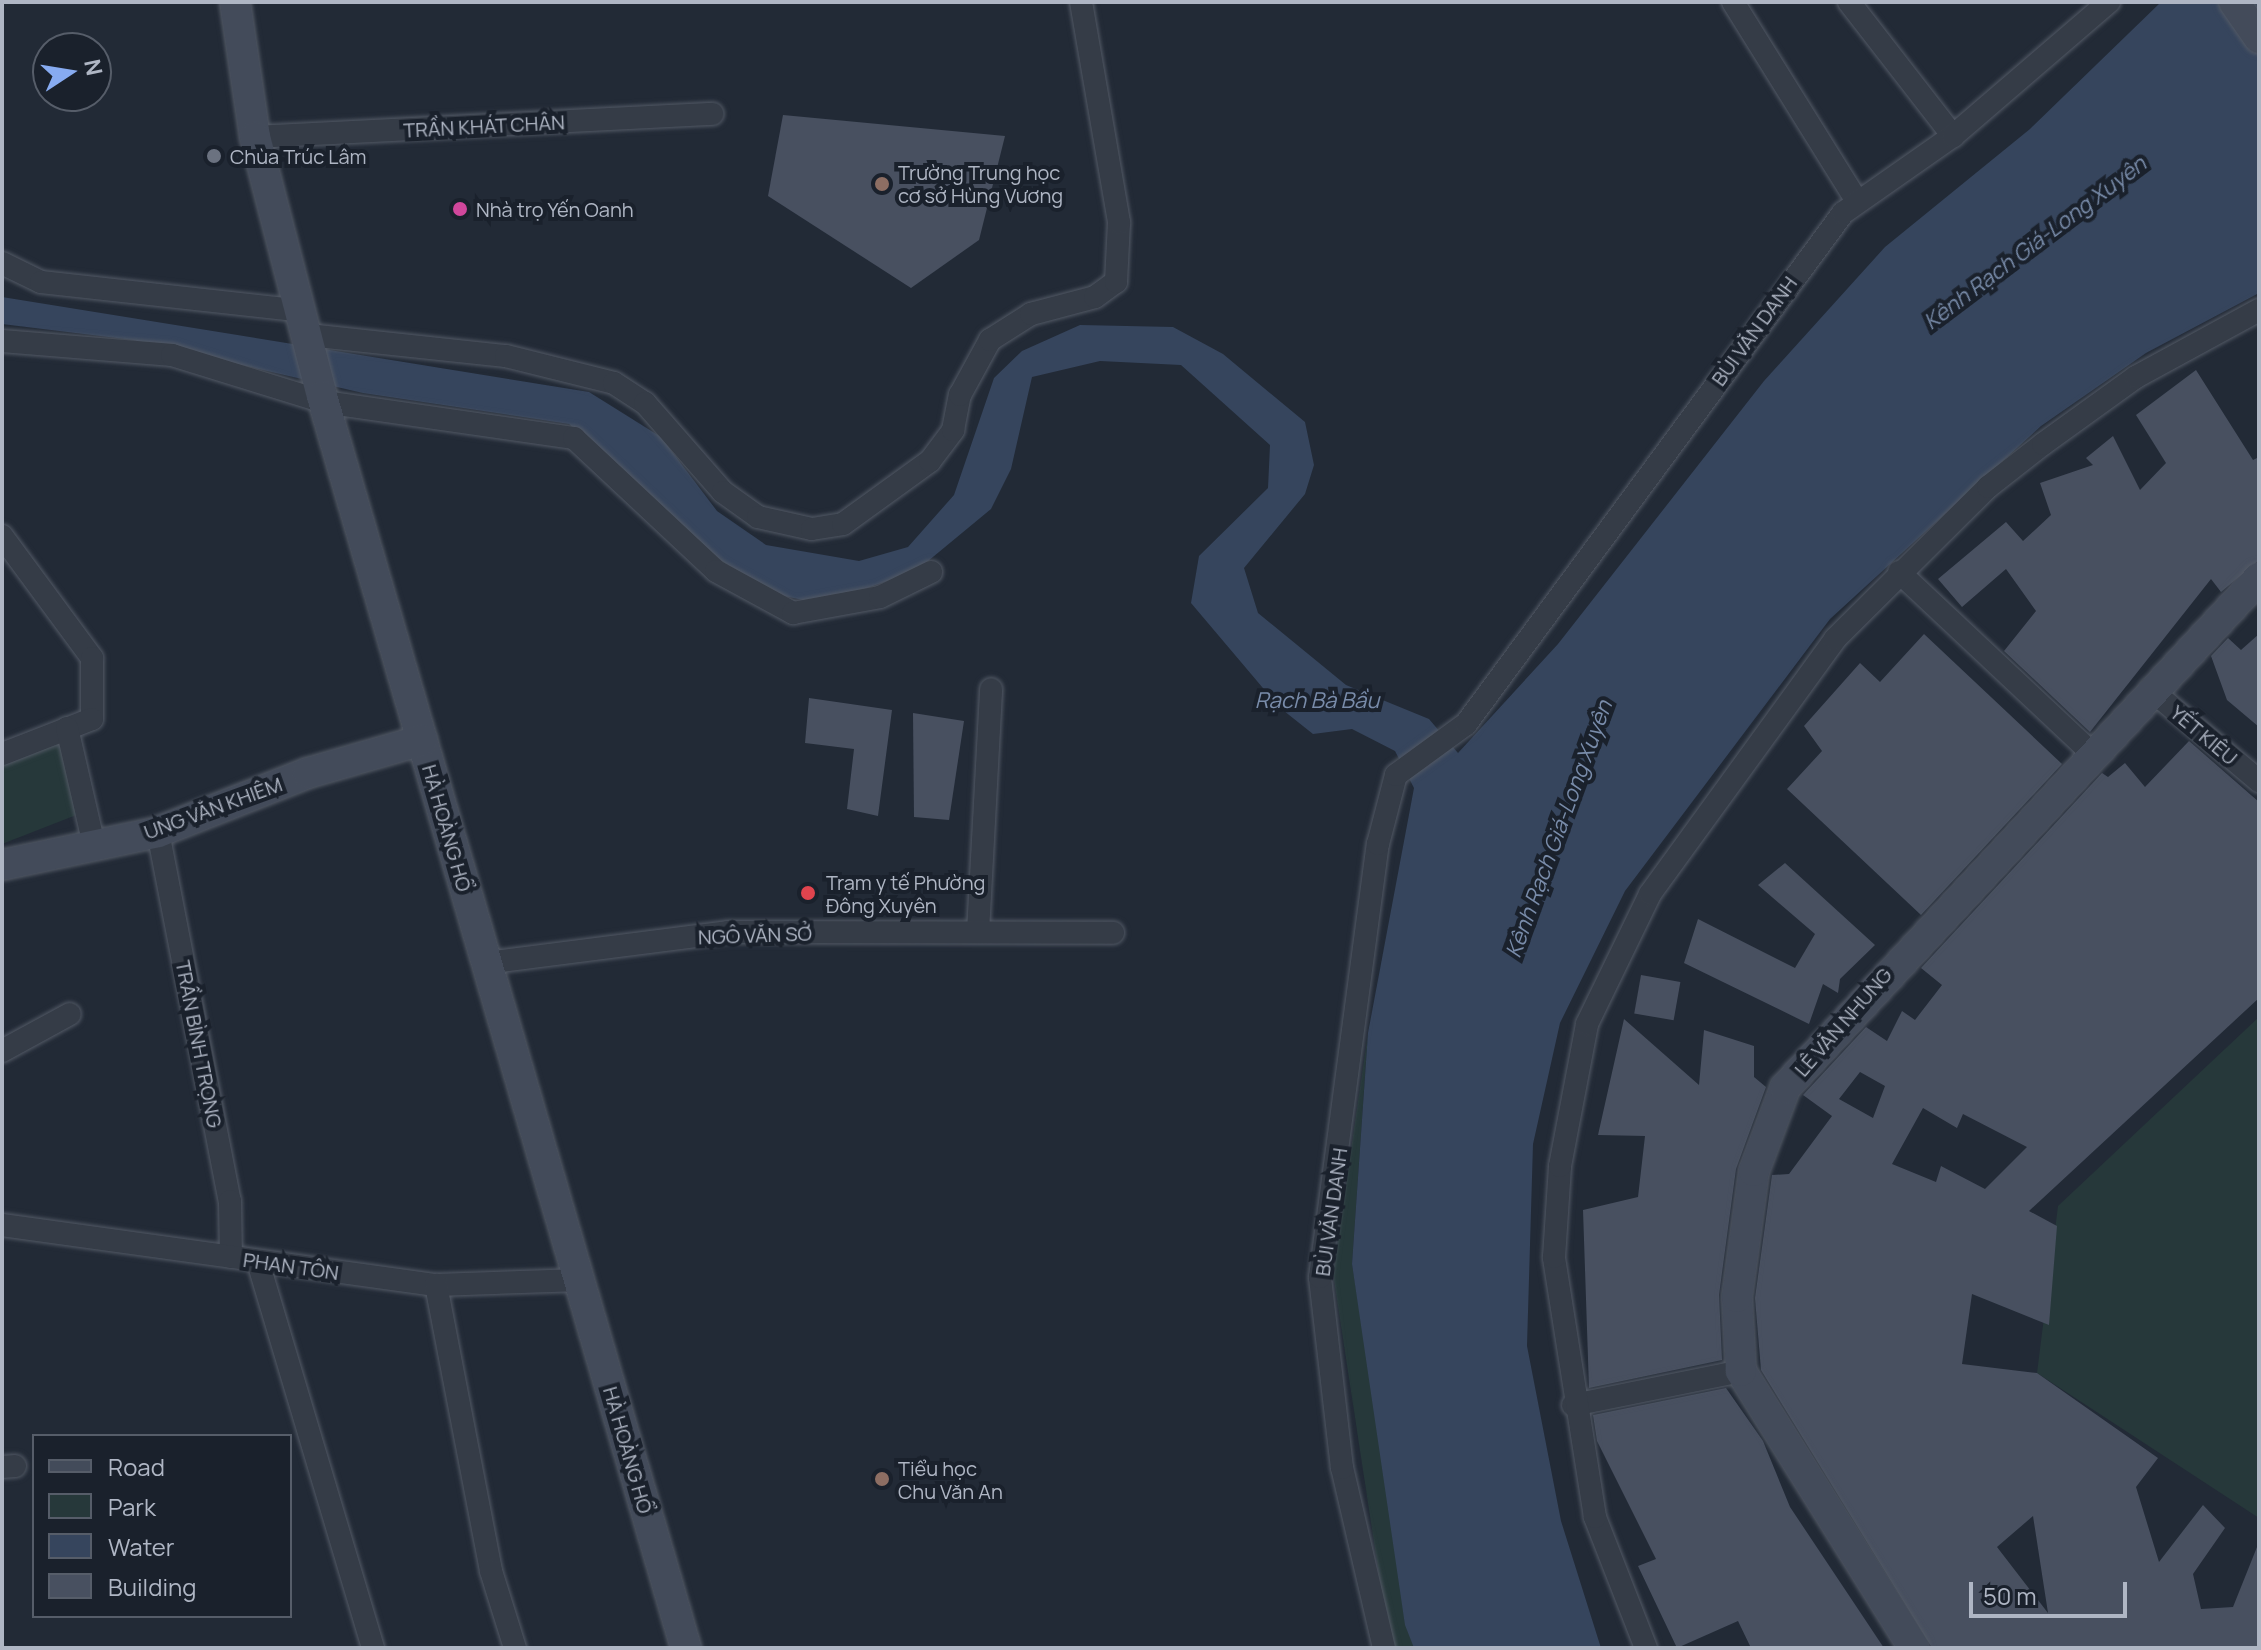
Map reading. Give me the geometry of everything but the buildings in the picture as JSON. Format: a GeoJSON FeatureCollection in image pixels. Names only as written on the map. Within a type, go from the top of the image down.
{"type":"FeatureCollection","features":[{"type":"Feature","properties":{"kind":"street","name":"HÀ HOÀNG HỔ"},"geometry":{"type":"LineString","coordinates":[[235,2],[255,137],[323,399],[686,1648]]}},
{"type":"Feature","properties":{"kind":"street"},"geometry":{"type":"LineString","coordinates":[[2,263],[41,282],[306,329],[506,356],[614,383],[645,403],[723,492],[758,517],[812,529],[843,524],[930,461],[953,430],[960,395],[990,340],[1031,314],[1095,297],[1116,282],[1119,222],[1081,2]]}},
{"type":"Feature","properties":{"kind":"street"},"geometry":{"type":"LineString","coordinates":[[1733,2],[1862,197]]}},
{"type":"Feature","properties":{"kind":"street"},"geometry":{"type":"LineString","coordinates":[[1849,2],[1949,138]]}},
{"type":"Feature","properties":{"kind":"street","name":"BÙI VĂN DANH"},"geometry":{"type":"LineString","coordinates":[[1384,1648],[1342,1468],[1320,1277],[1378,844],[1396,775],[1466,724],[1825,233],[1862,197],[1949,138],[2109,2]]}},
{"type":"Feature","properties":{"kind":"street"},"geometry":{"type":"LineString","coordinates":[[2234,2],[2259,38]]}},
{"type":"Feature","properties":{"kind":"street","name":"TRẦN KHÁT CHÂN"},"geometry":{"type":"LineString","coordinates":[[255,137],[712,114]]}},
{"type":"Feature","properties":{"kind":"street"},"geometry":{"type":"LineString","coordinates":[[1646,1648],[1595,1517],[1573,1405],[1554,1257],[1560,1166],[1587,1024],[1650,894],[1835,639],[1899,572],[1988,487],[2089,409],[2259,310]]}},
{"type":"Feature","properties":{"kind":"street"},"geometry":{"type":"LineString","coordinates":[[2,341],[172,355],[323,399],[574,438],[716,571],[793,613],[865,601],[931,572]]}},
{"type":"Feature","properties":{"kind":"street"},"geometry":{"type":"LineString","coordinates":[[2,536],[92,658],[92,719],[2,754]]}},
{"type":"Feature","properties":{"kind":"street"},"geometry":{"type":"LineString","coordinates":[[1899,572],[2092,753]]}},
{"type":"Feature","properties":{"kind":"street","name":"LÊ VĂN NHUNG"},"geometry":{"type":"LineString","coordinates":[[1914,1648],[1741,1371],[1737,1297],[1754,1171],[1785,1088],[2150,689],[2259,578]]}},
{"type":"Feature","properties":{"kind":"street"},"geometry":{"type":"LineString","coordinates":[[978,932],[991,689]]}},
{"type":"Feature","properties":{"kind":"street","name":"YẾT KIÊU"},"geometry":{"type":"LineString","coordinates":[[2150,689],[2259,781]]}},
{"type":"Feature","properties":{"kind":"street"},"geometry":{"type":"LineString","coordinates":[[67,728],[94,845]]}},
{"type":"Feature","properties":{"kind":"street","name":"UNG VĂN KHIÊM"},"geometry":{"type":"LineString","coordinates":[[2,865],[158,832],[308,773],[422,740]]}},
{"type":"Feature","properties":{"kind":"street","name":"TRẦN BÌNH TRỌNG"},"geometry":{"type":"LineString","coordinates":[[158,832],[230,1201],[231,1257]]}},
{"type":"Feature","properties":{"kind":"street","name":"NGÔ VĂN SỞ"},"geometry":{"type":"LineString","coordinates":[[486,963],[728,932],[1113,933]]}},
{"type":"Feature","properties":{"kind":"street"},"geometry":{"type":"LineString","coordinates":[[2,1051],[70,1014]]}},
{"type":"Feature","properties":{"kind":"street","name":"PHAN TÔN"},"geometry":{"type":"LineString","coordinates":[[2,1225],[436,1285],[581,1280]]}},
{"type":"Feature","properties":{"kind":"street"},"geometry":{"type":"LineString","coordinates":[[258,1262],[373,1648]]}},
{"type":"Feature","properties":{"kind":"street"},"geometry":{"type":"LineString","coordinates":[[436,1285],[491,1571],[515,1648]]}},
{"type":"Feature","properties":{"kind":"street"},"geometry":{"type":"LineString","coordinates":[[1573,1405],[1741,1371]]}},
{"type":"Feature","properties":{"kind":"green space"},"geometry":{"type":"Polygon","coordinates":[[[67,728],[84,812],[2,844],[2,754],[67,728]]]}},
{"type":"Feature","properties":{"kind":"green space"},"geometry":{"type":"Polygon","coordinates":[[[2259,1017],[2259,1518],[2037,1373],[2058,1206],[2259,1017]]]}},
{"type":"Feature","properties":{"kind":"green space"},"geometry":{"type":"Polygon","coordinates":[[[1368,1033],[1352,1264],[1414,1648],[1393,1648],[1388,1634],[1333,1273],[1368,1033]]]}},
{"type":"Feature","properties":{"kind":"water"},"geometry":{"type":"Polygon","coordinates":[[[2161,2],[2259,2],[2259,293],[2146,353],[2041,426],[1830,619],[1625,891],[1560,1023],[1533,1144],[1527,1346],[1561,1521],[1601,1648],[1414,1648],[1405,1625],[1352,1264],[1368,1033],[1414,788],[1395,751],[1352,729],[1313,734],[1279,707],[1191,603],[1199,556],[1268,488],[1270,445],[1181,365],[1100,361],[1032,377],[1011,469],[991,509],[916,571],[821,604],[775,594],[722,561],[569,424],[363,393],[133,340],[2,324],[2,297],[589,392],[661,437],[717,511],[766,545],[859,561],[908,547],[954,495],[994,378],[1022,351],[1080,325],[1173,327],[1223,354],[1305,422],[1314,465],[1305,494],[1244,568],[1258,613],[1346,685],[1429,719],[1458,753],[1558,644],[1764,381],[1885,247],[2030,129],[2161,2]]]}},
{"type":"Feature","properties":{"kind":"place","name":"Chùa Trúc Lâm"},"geometry":{"type":"Point","coordinates":[214,156]}},
{"type":"Feature","properties":{"kind":"place","name":"Trường Trung học cơ sở Hùng Vương"},"geometry":{"type":"Point","coordinates":[882,184]}},
{"type":"Feature","properties":{"kind":"place","name":"Nhà trọ Yến Oanh"},"geometry":{"type":"Point","coordinates":[460,209]}},
{"type":"Feature","properties":{"kind":"place","name":"Trạm y tế Phường Đông Xuyên"},"geometry":{"type":"Point","coordinates":[808,893]}},
{"type":"Feature","properties":{"kind":"place","name":"Tiểu học Chu Văn An"},"geometry":{"type":"Point","coordinates":[882,1479]}},
{"type":"Feature","properties":{"kind":"water label","name":"Kênh Rạch Giá-Long Xuyên"},"geometry":{"type":"Point","coordinates":[2035,243]}},
{"type":"Feature","properties":{"kind":"water label","name":"Rạch Bà Bầu"},"geometry":{"type":"Point","coordinates":[1317,701]}},
{"type":"Feature","properties":{"kind":"water label","name":"Kênh Rạch Giá-Long Xuyên"},"geometry":{"type":"Point","coordinates":[1559,829]}}]}
